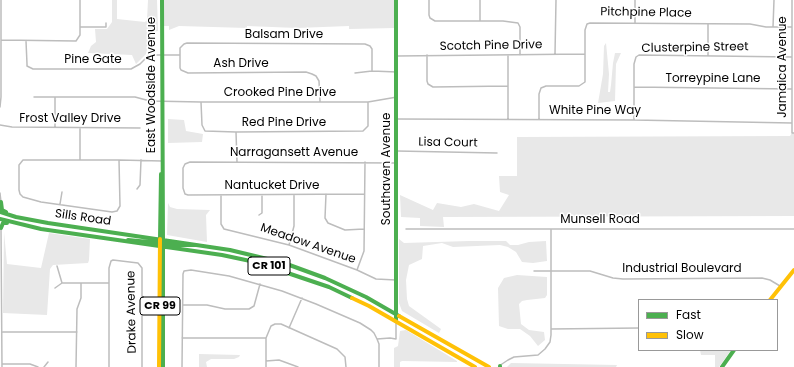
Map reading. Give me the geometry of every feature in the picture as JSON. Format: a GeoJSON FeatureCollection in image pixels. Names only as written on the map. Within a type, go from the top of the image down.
{"type":"FeatureCollection","features":[{"type":"Feature","properties":{"kind":"main road","name":"East Woodside Avenue"},"geometry":{"type":"LineString","coordinates":[[160,367],[163,195],[162,0]]}},
{"type":"Feature","properties":{"kind":"main road","name":"Southaven Avenue"},"geometry":{"type":"LineString","coordinates":[[396,0],[396,321]]}},
{"type":"Feature","properties":{"kind":"main road"},"geometry":{"type":"LineString","coordinates":[[1,204],[2,210],[16,217]]}},
{"type":"Feature","properties":{"kind":"main road","name":"Sills Road"},"geometry":{"type":"LineString","coordinates":[[0,212],[16,217],[161,243]]}},
{"type":"Feature","properties":{"kind":"main road","name":"Sills Road"},"geometry":{"type":"LineString","coordinates":[[0,220],[41,229],[120,240],[161,243]]}},
{"type":"Feature","properties":{"kind":"main road"},"geometry":{"type":"LineString","coordinates":[[0,220],[1,228]]}},
{"type":"Feature","properties":{"kind":"main road"},"geometry":{"type":"LineString","coordinates":[[1,228],[4,222],[20,225]]}},
{"type":"Feature","properties":{"kind":"main road","name":"East Woodside Avenue"},"geometry":{"type":"LineString","coordinates":[[161,243],[163,367]]}},
{"type":"Feature","properties":{"kind":"main road","name":"CR 101"},"geometry":{"type":"LineString","coordinates":[[161,243],[197,244],[251,254],[305,270],[351,289],[396,313],[489,367]]}},
{"type":"Feature","properties":{"kind":"main road","name":"CR 101"},"geometry":{"type":"LineString","coordinates":[[161,243],[233,257],[287,272],[339,292],[396,321],[475,367]]}},
{"type":"Feature","properties":{"kind":"main road"},"geometry":{"type":"LineString","coordinates":[[771,299],[794,270]]}},
{"type":"Feature","properties":{"kind":"main road"},"geometry":{"type":"LineString","coordinates":[[722,367],[733,351]]}},
{"type":"Feature","properties":{"kind":"street"},"geometry":{"type":"LineString","coordinates":[[0,107],[1,0]]}},
{"type":"Feature","properties":{"kind":"street"},"geometry":{"type":"LineString","coordinates":[[1,40],[76,41],[79,38],[80,0]]}},
{"type":"Feature","properties":{"kind":"street"},"geometry":{"type":"LineString","coordinates":[[429,0],[428,15],[432,20],[513,21],[518,23],[520,27],[520,54]]}},
{"type":"Feature","properties":{"kind":"street"},"geometry":{"type":"LineString","coordinates":[[480,0],[480,21]]}},
{"type":"Feature","properties":{"kind":"street"},"geometry":{"type":"LineString","coordinates":[[555,54],[556,0]]}},
{"type":"Feature","properties":{"kind":"street"},"geometry":{"type":"LineString","coordinates":[[635,0],[635,22]]}},
{"type":"Feature","properties":{"kind":"street"},"geometry":{"type":"LineString","coordinates":[[773,27],[774,0]]}},
{"type":"Feature","properties":{"kind":"street","name":"Jamaica Avenue"},"geometry":{"type":"LineString","coordinates":[[792,0],[793,133]]}},
{"type":"Feature","properties":{"kind":"street","name":"Pitchpine Place"},"geometry":{"type":"LineString","coordinates":[[539,119],[539,94],[541,88],[546,86],[581,86],[585,82],[585,30],[587,24],[635,22],[708,23],[750,24],[766,27],[792,27]]}},
{"type":"Feature","properties":{"kind":"street"},"geometry":{"type":"LineString","coordinates":[[80,27],[106,27],[106,23]]}},
{"type":"Feature","properties":{"kind":"street"},"geometry":{"type":"LineString","coordinates":[[708,23],[708,56]]}},
{"type":"Feature","properties":{"kind":"street","name":"Pine Gate"},"geometry":{"type":"LineString","coordinates":[[26,41],[27,66],[30,69],[35,70],[131,69],[140,64],[148,56],[180,55]]}},
{"type":"Feature","properties":{"kind":"street","name":"Balsam Drive"},"geometry":{"type":"LineString","coordinates":[[180,55],[182,46],[186,44],[365,44],[370,46],[372,49],[372,71]]}},
{"type":"Feature","properties":{"kind":"street","name":"Scotch Pine Drive"},"geometry":{"type":"LineString","coordinates":[[396,56],[585,54]]}},
{"type":"Feature","properties":{"kind":"street","name":"Ash Drive"},"geometry":{"type":"LineString","coordinates":[[180,55],[182,70],[188,73],[306,72],[316,76],[320,85],[320,101]]}},
{"type":"Feature","properties":{"kind":"street"},"geometry":{"type":"LineString","coordinates":[[427,55],[427,80],[428,84],[433,87],[508,86]]}},
{"type":"Feature","properties":{"kind":"street"},"geometry":{"type":"LineString","coordinates":[[508,55],[508,119]]}},
{"type":"Feature","properties":{"kind":"street","name":"Clusterpine Street"},"geometry":{"type":"LineString","coordinates":[[634,120],[634,64],[636,57],[639,55],[792,57]]}},
{"type":"Feature","properties":{"kind":"street"},"geometry":{"type":"LineString","coordinates":[[355,73],[372,71],[397,72]]}},
{"type":"Feature","properties":{"kind":"street","name":"Torreypine Lane"},"geometry":{"type":"LineString","coordinates":[[634,87],[792,88]]}},
{"type":"Feature","properties":{"kind":"street","name":"Crooked Pine Drive"},"geometry":{"type":"LineString","coordinates":[[34,97],[135,97],[150,101],[162,100],[201,102],[368,102],[397,97]]}},
{"type":"Feature","properties":{"kind":"street"},"geometry":{"type":"LineString","coordinates":[[55,98],[55,127]]}},
{"type":"Feature","properties":{"kind":"street","name":"Red Pine Drive"},"geometry":{"type":"LineString","coordinates":[[201,102],[202,125],[205,131],[236,132],[363,131],[368,126],[368,102]]}},
{"type":"Feature","properties":{"kind":"street","name":"White Pine Way"},"geometry":{"type":"LineString","coordinates":[[397,119],[539,119],[792,123]]}},
{"type":"Feature","properties":{"kind":"street","name":"Frost Valley Drive"},"geometry":{"type":"LineString","coordinates":[[0,125],[12,127],[140,128]]}},
{"type":"Feature","properties":{"kind":"street"},"geometry":{"type":"LineString","coordinates":[[80,128],[80,160]]}},
{"type":"Feature","properties":{"kind":"street"},"geometry":{"type":"LineString","coordinates":[[236,132],[236,162]]}},
{"type":"Feature","properties":{"kind":"street","name":"Lisa Court"},"geometry":{"type":"LineString","coordinates":[[397,151],[497,153]]}},
{"type":"Feature","properties":{"kind":"street"},"geometry":{"type":"LineString","coordinates":[[119,160],[120,206],[116,211],[112,212],[23,198],[19,190],[20,163],[25,160],[119,160],[140,160],[162,161]]}},
{"type":"Feature","properties":{"kind":"street"},"geometry":{"type":"LineString","coordinates":[[138,189],[140,185],[140,160]]}},
{"type":"Feature","properties":{"kind":"street","name":"Narragansett Avenue"},"geometry":{"type":"LineString","coordinates":[[183,188],[183,165],[190,162],[397,163]]}},
{"type":"Feature","properties":{"kind":"street"},"geometry":{"type":"LineString","coordinates":[[357,270],[364,255],[365,162]]}},
{"type":"Feature","properties":{"kind":"street","name":"Nantucket Drive"},"geometry":{"type":"LineString","coordinates":[[183,188],[185,194],[188,195],[364,194]]}},
{"type":"Feature","properties":{"kind":"street"},"geometry":{"type":"LineString","coordinates":[[60,204],[62,192]]}},
{"type":"Feature","properties":{"kind":"street"},"geometry":{"type":"LineString","coordinates":[[0,193],[1,204]]}},
{"type":"Feature","properties":{"kind":"street"},"geometry":{"type":"LineString","coordinates":[[290,245],[294,226],[294,194]]}},
{"type":"Feature","properties":{"kind":"street"},"geometry":{"type":"LineString","coordinates":[[326,194],[325,218],[328,223],[345,230],[364,229]]}},
{"type":"Feature","properties":{"kind":"street","name":"Meadow Avenue"},"geometry":{"type":"LineString","coordinates":[[221,195],[221,224],[224,228],[290,245],[357,270],[376,279],[396,280]]}},
{"type":"Feature","properties":{"kind":"street"},"geometry":{"type":"LineString","coordinates":[[259,215],[262,213],[262,195]]}},
{"type":"Feature","properties":{"kind":"street"},"geometry":{"type":"LineString","coordinates":[[1,228],[2,367]]}},
{"type":"Feature","properties":{"kind":"street","name":"Munsell Road"},"geometry":{"type":"LineString","coordinates":[[406,230],[794,229]]}},
{"type":"Feature","properties":{"kind":"street"},"geometry":{"type":"LineString","coordinates":[[500,367],[512,358],[536,355],[544,351],[550,342],[551,230]]}},
{"type":"Feature","properties":{"kind":"street","name":"Drake Avenue"},"geometry":{"type":"LineString","coordinates":[[109,282],[110,261],[116,260],[138,263],[142,268],[142,367]]}},
{"type":"Feature","properties":{"kind":"street"},"geometry":{"type":"LineString","coordinates":[[57,266],[62,283]]}},
{"type":"Feature","properties":{"kind":"street"},"geometry":{"type":"LineString","coordinates":[[182,367],[183,277],[184,271],[191,270],[229,276],[260,284],[302,298],[343,315],[374,333],[379,344],[379,367]]}},
{"type":"Feature","properties":{"kind":"street","name":"Industrial Boulevard"},"geometry":{"type":"LineString","coordinates":[[534,271],[590,271],[620,279],[762,278],[770,280],[780,286]]}},
{"type":"Feature","properties":{"kind":"street"},"geometry":{"type":"LineString","coordinates":[[76,367],[77,309],[81,298],[81,282]]}},
{"type":"Feature","properties":{"kind":"street"},"geometry":{"type":"LineString","coordinates":[[55,288],[62,283],[109,282],[109,367]]}},
{"type":"Feature","properties":{"kind":"street"},"geometry":{"type":"LineString","coordinates":[[183,305],[207,306],[225,309],[249,309],[254,306],[260,284]]}},
{"type":"Feature","properties":{"kind":"street"},"geometry":{"type":"LineString","coordinates":[[290,328],[302,298]]}},
{"type":"Feature","properties":{"kind":"street","name":"Southaven Avenue"},"geometry":{"type":"LineString","coordinates":[[377,339],[396,339],[396,321]]}},
{"type":"Feature","properties":{"kind":"street"},"geometry":{"type":"LineString","coordinates":[[266,367],[266,338],[270,326],[274,324],[281,324],[337,349],[345,357],[346,367]]}},
{"type":"Feature","properties":{"kind":"street"},"geometry":{"type":"LineString","coordinates":[[551,329],[638,328]]}},
{"type":"Feature","properties":{"kind":"street"},"geometry":{"type":"LineString","coordinates":[[2,332],[77,332]]}},
{"type":"Feature","properties":{"kind":"street"},"geometry":{"type":"LineString","coordinates":[[182,338],[266,338]]}},
{"type":"Feature","properties":{"kind":"street"},"geometry":{"type":"LineString","coordinates":[[266,360],[279,360],[298,367]]}},
{"type":"Feature","properties":{"kind":"street"},"geometry":{"type":"LineString","coordinates":[[44,367],[48,362]]}},
{"type":"Feature","properties":{"kind":"street"},"geometry":{"type":"LineString","coordinates":[[2,364],[30,364],[38,367]]}},
{"type":"Feature","properties":{"kind":"shaded area"},"geometry":{"type":"Polygon","coordinates":[[[112,0],[117,0],[117,19],[145,22],[147,20],[148,0],[157,0],[158,31],[151,32],[146,54],[136,64],[132,55],[88,53],[91,46],[96,42],[95,29],[107,29],[112,22],[112,0]]]}},
{"type":"Feature","properties":{"kind":"shaded area"},"geometry":{"type":"Polygon","coordinates":[[[164,0],[395,0],[395,28],[349,29],[349,26],[297,28],[247,26],[247,28],[179,26],[169,30],[169,26],[164,26],[164,0]]]}},
{"type":"Feature","properties":{"kind":"shaded area"},"geometry":{"type":"Polygon","coordinates":[[[606,43],[609,74],[608,92],[610,92],[615,53],[621,53],[616,64],[615,101],[598,103],[603,74],[604,46],[606,43]]]}},
{"type":"Feature","properties":{"kind":"shaded area"},"geometry":{"type":"Polygon","coordinates":[[[168,119],[184,120],[186,131],[203,134],[202,142],[168,143],[168,119]]]}},
{"type":"Feature","properties":{"kind":"shaded area"},"geometry":{"type":"Polygon","coordinates":[[[794,133],[794,216],[443,217],[444,227],[420,226],[420,218],[401,217],[400,195],[433,210],[437,203],[461,207],[474,204],[499,211],[509,195],[500,192],[499,176],[517,176],[517,137],[790,136],[794,133]]]}},
{"type":"Feature","properties":{"kind":"shaded area"},"geometry":{"type":"Polygon","coordinates":[[[168,203],[170,207],[177,209],[210,210],[206,215],[207,242],[167,235],[168,203]]]}},
{"type":"Feature","properties":{"kind":"shaded area"},"geometry":{"type":"Polygon","coordinates":[[[4,232],[7,264],[41,268],[49,233],[90,239],[88,263],[53,265],[50,269],[47,315],[3,313],[4,232]]]}},
{"type":"Feature","properties":{"kind":"shaded area"},"geometry":{"type":"Polygon","coordinates":[[[399,239],[404,243],[506,241],[510,245],[546,241],[547,261],[533,263],[522,262],[516,252],[508,247],[500,245],[453,247],[442,243],[423,246],[422,259],[409,265],[406,280],[407,299],[409,306],[441,329],[439,333],[402,311],[399,303],[399,239]]]}},
{"type":"Feature","properties":{"kind":"shaded area"},"geometry":{"type":"Polygon","coordinates":[[[517,275],[547,277],[547,295],[545,298],[522,301],[519,304],[521,324],[529,330],[544,332],[545,340],[538,346],[530,336],[520,329],[508,329],[499,326],[498,288],[504,278],[517,275]]]}},
{"type":"Feature","properties":{"kind":"shaded area"},"geometry":{"type":"Polygon","coordinates":[[[406,330],[457,362],[402,361],[400,362],[400,367],[394,367],[394,348],[398,346],[400,331],[406,330]]]}},
{"type":"Feature","properties":{"kind":"shaded area"},"geometry":{"type":"Polygon","coordinates":[[[700,351],[730,351],[719,367],[715,367],[715,355],[701,355],[700,351]]]}},
{"type":"Feature","properties":{"kind":"shaded area"},"geometry":{"type":"Polygon","coordinates":[[[199,354],[240,355],[234,359],[211,359],[206,362],[207,367],[199,367],[199,354]]]}},
{"type":"Feature","properties":{"kind":"shaded area"},"geometry":{"type":"Polygon","coordinates":[[[511,363],[617,365],[616,367],[507,367],[511,363]]]}},
{"type":"Feature","properties":{"kind":"traffic: fast"},"geometry":{"type":"LineString","coordinates":[[162,0],[163,239]]}},
{"type":"Feature","properties":{"kind":"traffic: fast"},"geometry":{"type":"LineString","coordinates":[[396,0],[396,321]]}},
{"type":"Feature","properties":{"kind":"traffic: fast"},"geometry":{"type":"LineString","coordinates":[[160,239],[161,174]]}},
{"type":"Feature","properties":{"kind":"traffic: fast"},"geometry":{"type":"LineString","coordinates":[[1,202],[2,210],[6,212]]}},
{"type":"Feature","properties":{"kind":"traffic: fast"},"geometry":{"type":"LineString","coordinates":[[0,212],[16,217],[48,223],[230,250],[284,263],[325,278],[366,297],[399,316]]}},
{"type":"Feature","properties":{"kind":"traffic: fast"},"geometry":{"type":"LineString","coordinates":[[0,219],[41,229],[222,255],[255,262],[329,287],[352,298]]}},
{"type":"Feature","properties":{"kind":"traffic: fast"},"geometry":{"type":"LineString","coordinates":[[1,228],[3,223],[7,223]]}},
{"type":"Feature","properties":{"kind":"traffic: fast"},"geometry":{"type":"LineString","coordinates":[[128,240],[195,245]]}},
{"type":"Feature","properties":{"kind":"traffic: fast"},"geometry":{"type":"LineString","coordinates":[[163,240],[163,367]]}},
{"type":"Feature","properties":{"kind":"traffic: fast"},"geometry":{"type":"LineString","coordinates":[[722,367],[733,351]]}},
{"type":"Feature","properties":{"kind":"traffic: slow"},"geometry":{"type":"LineString","coordinates":[[159,367],[160,239]]}},
{"type":"Feature","properties":{"kind":"traffic: slow"},"geometry":{"type":"LineString","coordinates":[[771,299],[794,270]]}},
{"type":"Feature","properties":{"kind":"traffic: slow"},"geometry":{"type":"LineString","coordinates":[[352,298],[369,306],[475,367]]}},
{"type":"Feature","properties":{"kind":"traffic: slow"},"geometry":{"type":"LineString","coordinates":[[399,316],[489,367]]}}]}
